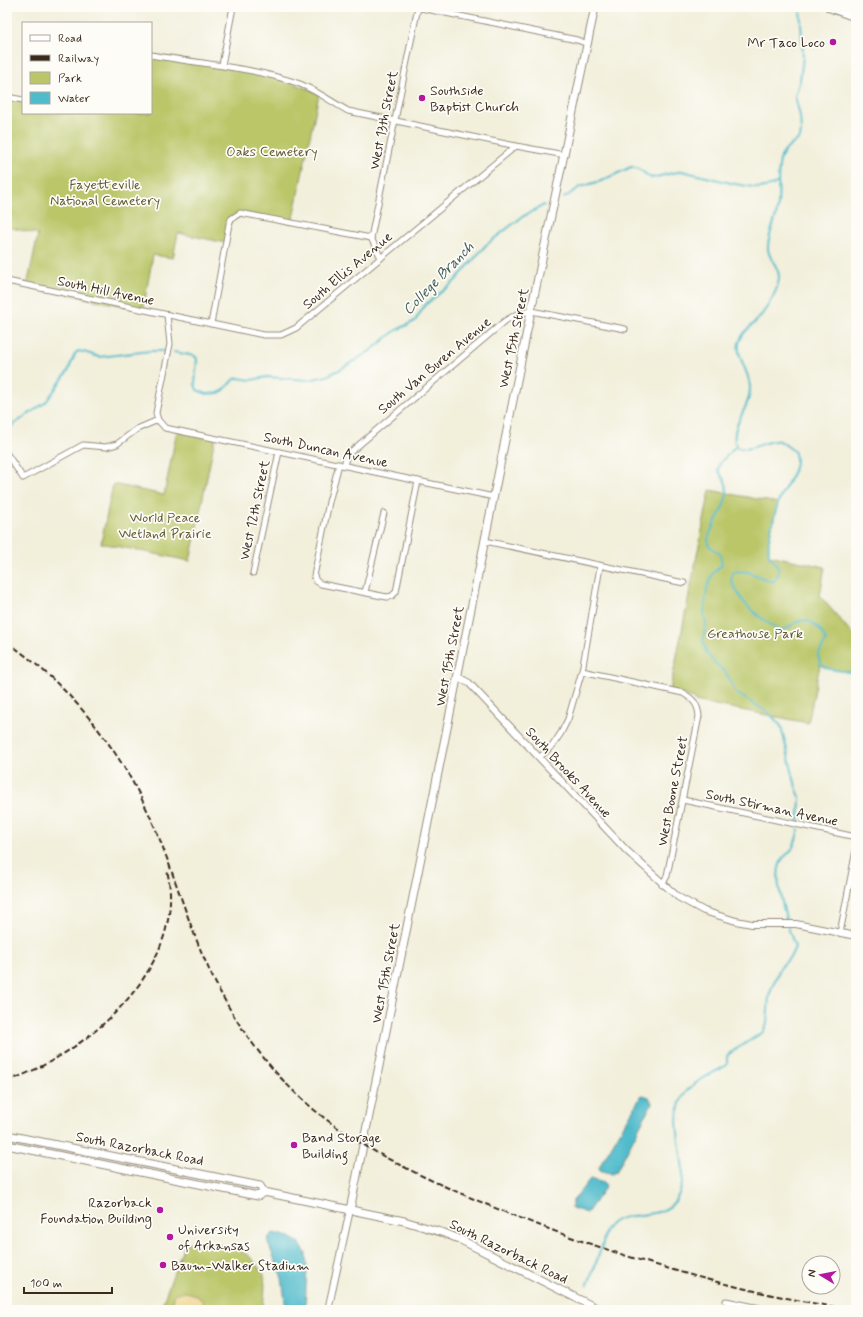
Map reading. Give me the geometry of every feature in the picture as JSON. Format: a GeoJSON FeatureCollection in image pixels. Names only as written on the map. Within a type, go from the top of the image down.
{"type":"FeatureCollection","features":[{"type":"Feature","properties":{"kind":"main road","name":"West 15th Street"},"geometry":{"type":"LineString","coordinates":[[350,1210],[531,311],[595,7]]}},
{"type":"Feature","properties":{"kind":"main road"},"geometry":{"type":"LineString","coordinates":[[830,7],[856,17]]}},
{"type":"Feature","properties":{"kind":"main road","name":"South Razorback Road"},"geometry":{"type":"LineString","coordinates":[[7,1134],[260,1186],[264,1192],[422,1226],[459,1239],[600,1310]]}},
{"type":"Feature","properties":{"kind":"main road","name":"South Razorback Road"},"geometry":{"type":"LineString","coordinates":[[7,1146],[258,1196],[264,1192]]}},
{"type":"Feature","properties":{"kind":"street"},"geometry":{"type":"LineString","coordinates":[[222,64],[233,7]]}},
{"type":"Feature","properties":{"kind":"street"},"geometry":{"type":"LineString","coordinates":[[417,7],[577,40],[588,44]]}},
{"type":"Feature","properties":{"kind":"street","name":"West 13th Street"},"geometry":{"type":"LineString","coordinates":[[372,238],[417,7]]}},
{"type":"Feature","properties":{"kind":"street"},"geometry":{"type":"LineString","coordinates":[[152,55],[193,63],[222,64],[259,72],[299,84],[313,90],[348,111],[565,155]]}},
{"type":"Feature","properties":{"kind":"street"},"geometry":{"type":"LineString","coordinates":[[7,97],[22,100]]}},
{"type":"Feature","properties":{"kind":"street","name":"South Ellis Avenue"},"geometry":{"type":"LineString","coordinates":[[166,315],[272,336],[289,332],[516,146]]}},
{"type":"Feature","properties":{"kind":"street"},"geometry":{"type":"LineString","coordinates":[[211,324],[229,224],[235,215],[244,213],[372,238],[381,258]]}},
{"type":"Feature","properties":{"kind":"street","name":"South Hill Avenue"},"geometry":{"type":"LineString","coordinates":[[7,281],[166,315],[170,344],[156,412],[158,420]]}},
{"type":"Feature","properties":{"kind":"street","name":"South Van Buren Avenue"},"geometry":{"type":"LineString","coordinates":[[365,592],[321,584],[316,581],[314,576],[329,502],[341,465],[347,455],[505,321],[517,314],[531,311],[625,329]]}},
{"type":"Feature","properties":{"kind":"street"},"geometry":{"type":"LineString","coordinates":[[7,454],[23,478],[83,444],[106,447],[117,444],[137,429],[158,420]]}},
{"type":"Feature","properties":{"kind":"street","name":"South Duncan Avenue"},"geometry":{"type":"LineString","coordinates":[[158,420],[166,428],[494,497]]}},
{"type":"Feature","properties":{"kind":"street","name":"West 12th Street"},"geometry":{"type":"LineString","coordinates":[[253,573],[279,452]]}},
{"type":"Feature","properties":{"kind":"street"},"geometry":{"type":"LineString","coordinates":[[384,513],[365,592],[387,597],[392,596],[396,592],[418,481]]}},
{"type":"Feature","properties":{"kind":"street"},"geometry":{"type":"LineString","coordinates":[[485,541],[600,567],[684,583]]}},
{"type":"Feature","properties":{"kind":"street"},"geometry":{"type":"LineString","coordinates":[[540,757],[553,745],[568,719],[582,671],[600,567]]}},
{"type":"Feature","properties":{"kind":"street","name":"West Boone Street"},"geometry":{"type":"LineString","coordinates":[[582,671],[683,693],[695,701],[698,708],[699,716],[683,800],[667,876],[662,884]]}},
{"type":"Feature","properties":{"kind":"street","name":"South Brooks Avenue"},"geometry":{"type":"LineString","coordinates":[[458,677],[469,683],[627,851],[662,884],[691,905],[721,917],[752,924],[796,924],[856,936]]}},
{"type":"Feature","properties":{"kind":"street","name":"South Stirman Avenue"},"geometry":{"type":"LineString","coordinates":[[683,800],[856,837]]}},
{"type":"Feature","properties":{"kind":"street"},"geometry":{"type":"LineString","coordinates":[[840,933],[856,850]]}},
{"type":"Feature","properties":{"kind":"street","name":"West 15th Street"},"geometry":{"type":"LineString","coordinates":[[328,1310],[350,1210]]}},
{"type":"Feature","properties":{"kind":"street"},"geometry":{"type":"LineString","coordinates":[[726,1301],[770,1310]]}},
{"type":"Feature","properties":{"kind":"green space","name":"Fayetteville National Cemetery"},"geometry":{"type":"Polygon","coordinates":[[[152,55],[215,64],[258,73],[279,78],[319,94],[292,223],[244,213],[231,219],[226,243],[178,233],[173,258],[153,255],[143,310],[27,286],[38,234],[7,227],[7,97],[22,100],[22,114],[152,114],[152,55]]]}},
{"type":"Feature","properties":{"kind":"green space","name":"World Peace Wetland Prairie"},"geometry":{"type":"Polygon","coordinates":[[[177,430],[215,438],[190,561],[101,543],[113,484],[164,495],[177,430]]]}},
{"type":"Feature","properties":{"kind":"green space","name":"Greathouse Park"},"geometry":{"type":"Polygon","coordinates":[[[710,490],[778,503],[769,540],[769,555],[825,567],[820,596],[856,638],[856,673],[829,669],[820,665],[808,723],[695,701],[690,697],[670,690],[710,490]]]}},
{"type":"Feature","properties":{"kind":"green space"},"geometry":{"type":"Polygon","coordinates":[[[185,1243],[204,1243],[225,1246],[244,1253],[252,1258],[264,1275],[265,1280],[262,1310],[160,1310],[185,1243]]]}},
{"type":"Feature","properties":{"kind":"sand"},"geometry":{"type":"Polygon","coordinates":[[[186,1292],[194,1294],[199,1298],[208,1310],[171,1310],[175,1293],[186,1292]]]}},
{"type":"Feature","properties":{"kind":"water"},"geometry":{"type":"Polygon","coordinates":[[[643,1095],[649,1097],[652,1103],[616,1172],[611,1174],[600,1170],[599,1167],[643,1095]]]}},
{"type":"Feature","properties":{"kind":"water"},"geometry":{"type":"Polygon","coordinates":[[[590,1179],[604,1183],[606,1186],[587,1213],[572,1208],[572,1202],[590,1179]]]}},
{"type":"Feature","properties":{"kind":"water"},"geometry":{"type":"Polygon","coordinates":[[[273,1233],[290,1237],[300,1244],[306,1254],[307,1267],[305,1310],[286,1310],[282,1278],[268,1243],[269,1237],[273,1233]]]}},
{"type":"Feature","properties":{"kind":"waterway"},"geometry":{"type":"LineString","coordinates":[[799,821],[800,797],[796,787],[781,726],[770,714],[736,693],[726,673],[706,652],[703,640],[706,624],[704,612],[707,588],[713,573],[722,565],[720,554],[709,546],[708,540],[726,496],[727,489],[725,481],[718,470],[720,463],[736,446],[735,431],[747,402],[750,387],[748,376],[739,354],[739,343],[745,332],[766,309],[775,293],[779,277],[777,269],[769,255],[768,242],[778,204],[778,170],[781,157],[787,149],[800,138],[801,131],[800,116],[795,96],[800,80],[803,57],[800,7]]}},
{"type":"Feature","properties":{"kind":"waterway","name":"College Branch"},"geometry":{"type":"LineString","coordinates":[[564,198],[580,187],[601,181],[631,167],[639,169],[651,178],[682,171],[735,184],[759,188],[771,186],[778,182]]}},
{"type":"Feature","properties":{"kind":"waterway","name":"College Branch"},"geometry":{"type":"LineString","coordinates":[[174,352],[195,356],[197,359],[195,384],[197,390],[207,394],[223,391],[233,380],[238,378],[251,380],[267,377],[308,380],[327,376],[370,351],[395,331],[415,321],[425,305],[455,281],[486,245],[522,217],[544,205]]}},
{"type":"Feature","properties":{"kind":"waterway","name":"College Branch"},"geometry":{"type":"LineString","coordinates":[[7,429],[46,402],[68,371],[75,354],[78,351],[99,357],[150,351],[164,351]]}},
{"type":"Feature","properties":{"kind":"waterway"},"geometry":{"type":"LineString","coordinates":[[736,447],[746,449],[769,442],[780,441],[794,451],[796,464],[794,471],[780,497],[769,536],[769,556],[778,568],[778,575],[776,579],[773,582],[748,572],[734,571],[731,580],[734,587],[749,608],[776,628],[785,629],[796,622],[803,620],[812,623],[819,629],[826,641],[818,655],[821,665],[829,669],[856,673]]}},
{"type":"Feature","properties":{"kind":"waterway"},"geometry":{"type":"LineString","coordinates":[[786,920],[779,889],[778,872],[783,858],[790,852],[796,841],[799,829]]}},
{"type":"Feature","properties":{"kind":"waterway"},"geometry":{"type":"LineString","coordinates":[[587,1286],[608,1227],[615,1221],[624,1217],[654,1213],[664,1210],[672,1205],[678,1196],[682,1184],[683,1170],[677,1116],[680,1104],[686,1092],[690,1088],[705,1077],[727,1065],[727,1056],[730,1053],[763,1032],[767,1024],[769,996],[773,985],[780,968],[791,956],[795,947],[788,927]]}},
{"type":"Feature","properties":{"kind":"railway"},"geometry":{"type":"LineString","coordinates":[[7,642],[33,662],[78,705],[98,729],[116,755],[133,782],[147,810],[160,840],[199,946],[223,998],[269,1065],[312,1108],[352,1138],[396,1163],[465,1195],[532,1223],[622,1254],[713,1281],[806,1302],[853,1310]]}},
{"type":"Feature","properties":{"kind":"railway"},"geometry":{"type":"LineString","coordinates":[[7,1081],[38,1068],[70,1050],[99,1027],[126,1001],[148,972],[163,940],[170,905],[167,870]]}},
{"type":"Feature","properties":{"kind":"place","name":"Mr Taco Loco"},"geometry":{"type":"Point","coordinates":[833,42]}},
{"type":"Feature","properties":{"kind":"place","name":"Southside Baptist Church"},"geometry":{"type":"Point","coordinates":[422,98]}},
{"type":"Feature","properties":{"kind":"place","name":"Band Storage Building"},"geometry":{"type":"Point","coordinates":[294,1145]}},
{"type":"Feature","properties":{"kind":"place","name":"Razorback Foundation Building"},"geometry":{"type":"Point","coordinates":[160,1210]}},
{"type":"Feature","properties":{"kind":"place","name":"University of Arkansas"},"geometry":{"type":"Point","coordinates":[170,1237]}},
{"type":"Feature","properties":{"kind":"place","name":"Baum-Walker Stadium"},"geometry":{"type":"Point","coordinates":[163,1265]}},
{"type":"Feature","properties":{"kind":"park label","name":"Oaks Cemetery"},"geometry":{"type":"Point","coordinates":[272,151]}}]}
